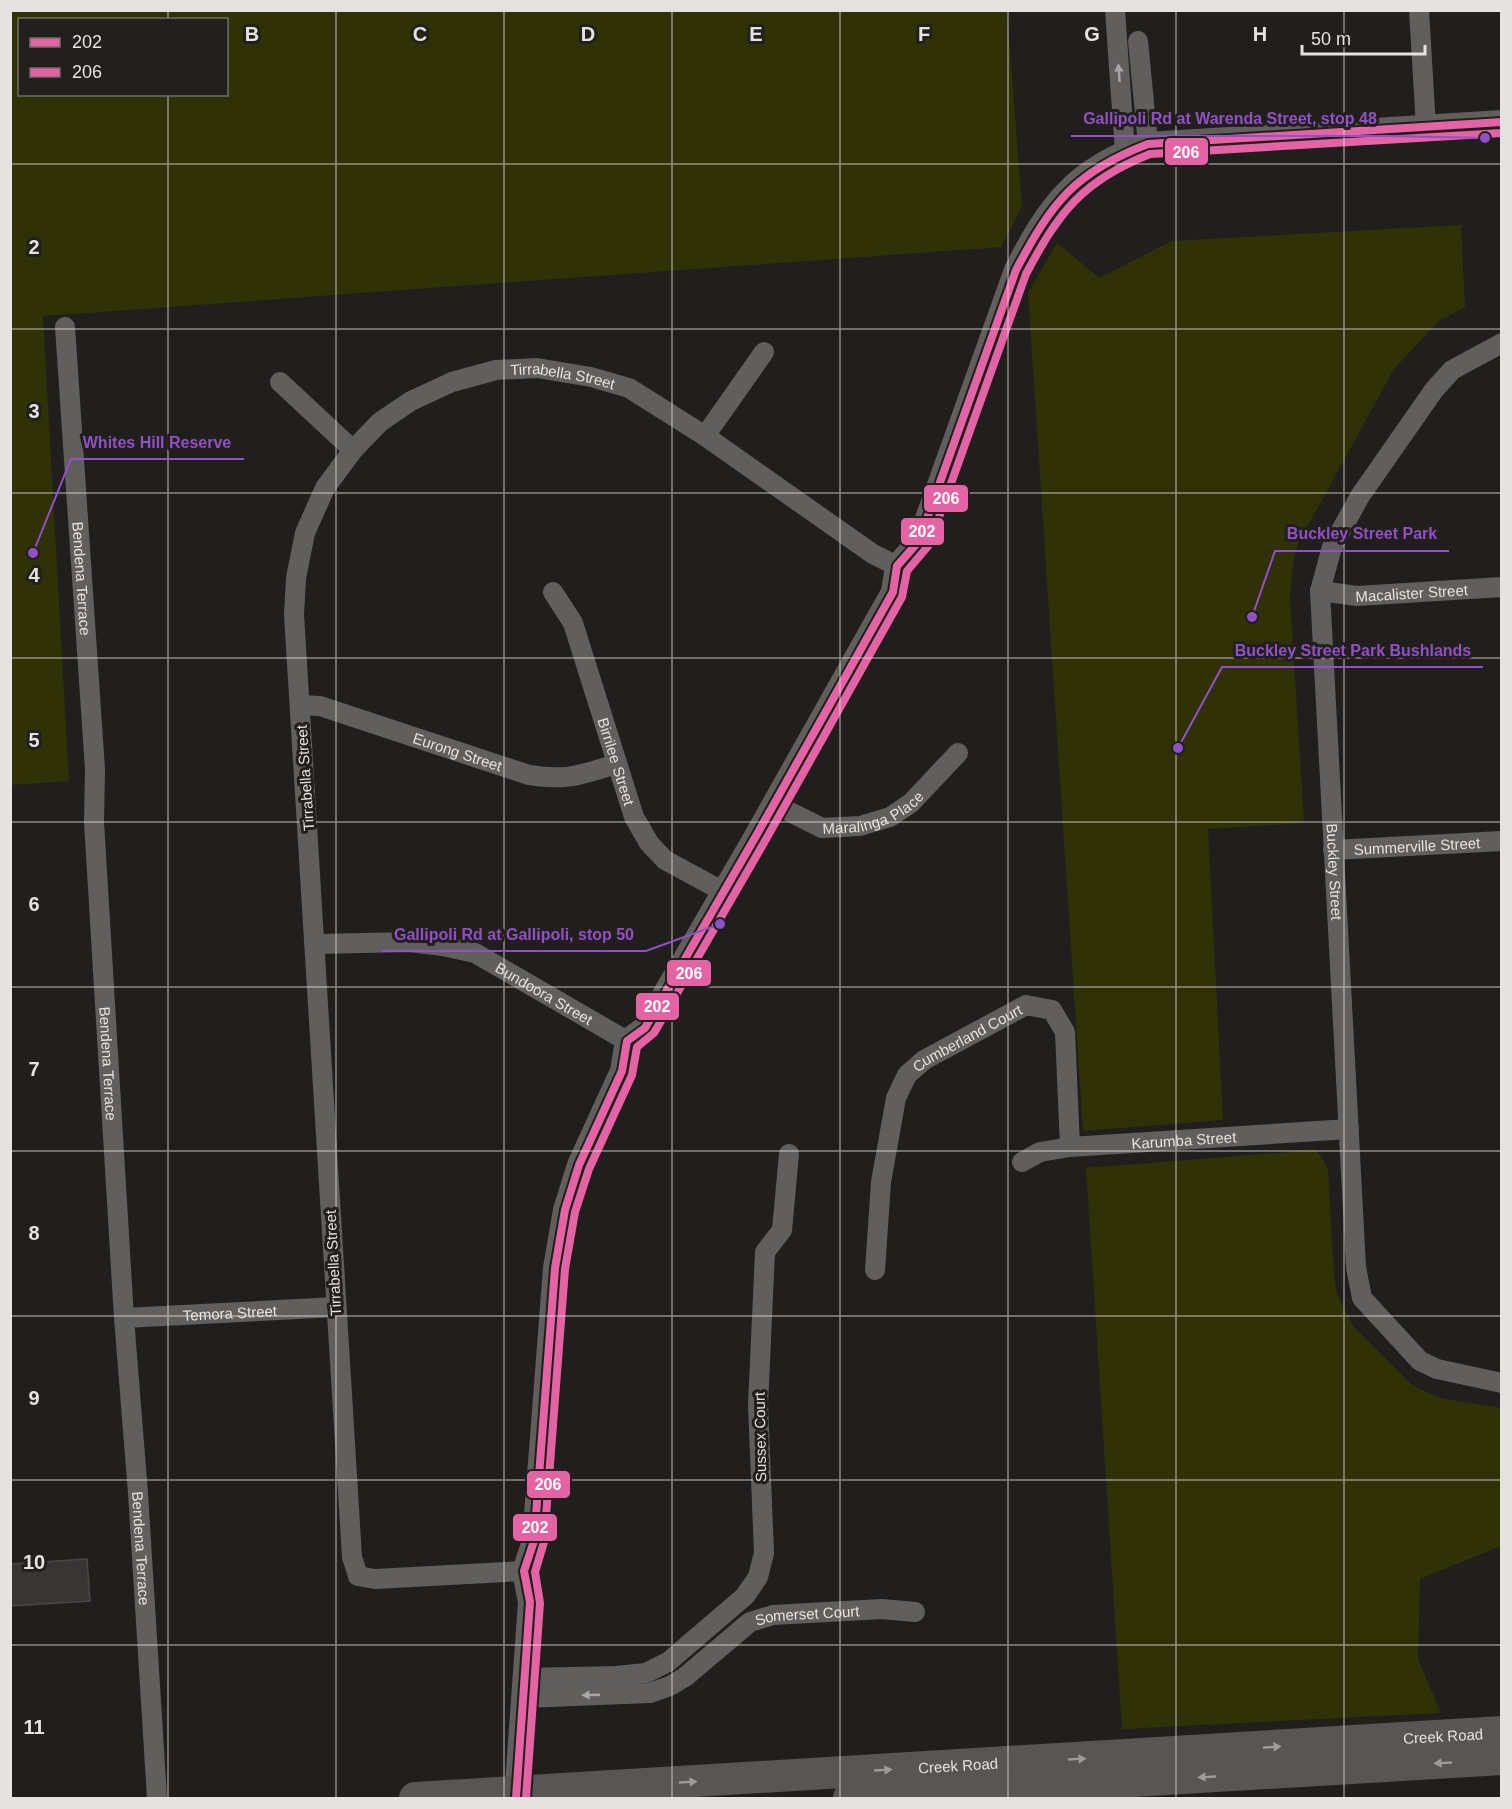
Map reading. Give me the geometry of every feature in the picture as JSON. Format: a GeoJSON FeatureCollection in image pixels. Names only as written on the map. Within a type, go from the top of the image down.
{"type":"FeatureCollection","features":[{"type":"Feature","properties":{"kind":"main road","name":"Creek Road"},"geometry":{"type":"LineString","coordinates":[[415,1798],[516,1795],[1502,1732]]}},
{"type":"Feature","properties":{"kind":"main road","name":"Creek Road"},"geometry":{"type":"LineString","coordinates":[[849,1798],[1502,1759]]}},
{"type":"Feature","properties":{"kind":"street"},"geometry":{"type":"LineString","coordinates":[[1115,10],[1125,152]]}},
{"type":"Feature","properties":{"kind":"street"},"geometry":{"type":"LineString","coordinates":[[1419,10],[1426,126]]}},
{"type":"Feature","properties":{"kind":"street"},"geometry":{"type":"LineString","coordinates":[[1138,41],[1148,144]]}},
{"type":"Feature","properties":{"kind":"street"},"geometry":{"type":"LineString","coordinates":[[516,1795],[530,1602],[524,1571],[534,1541],[555,1268],[565,1210],[579,1165],[622,1071],[627,1041],[645,1028],[893,592],[897,566],[919,541],[1016,270],[1035,234],[1056,202],[1089,172],[1125,152],[1148,144],[1502,122]]}},
{"type":"Feature","properties":{"kind":"street","name":"Bendena Terrace"},"geometry":{"type":"LineString","coordinates":[[65,327],[95,769],[94,822],[124,1318],[138,1493],[157,1798]]}},
{"type":"Feature","properties":{"kind":"street","name":"Buckley Street"},"geometry":{"type":"LineString","coordinates":[[1502,344],[1452,370],[1434,390],[1360,496],[1332,548],[1320,591],[1356,1267],[1362,1298],[1420,1361],[1437,1369],[1502,1383]]}},
{"type":"Feature","properties":{"kind":"street"},"geometry":{"type":"LineString","coordinates":[[705,436],[764,351]]}},
{"type":"Feature","properties":{"kind":"street","name":"Tirrabella Street"},"geometry":{"type":"LineString","coordinates":[[524,1571],[375,1580],[358,1576],[352,1557],[294,615],[296,578],[305,533],[325,488],[353,450],[380,422],[411,401],[452,382],[496,370],[537,368],[591,377],[629,388],[705,436],[873,554],[897,566]]}},
{"type":"Feature","properties":{"kind":"street"},"geometry":{"type":"LineString","coordinates":[[280,382],[353,450]]}},
{"type":"Feature","properties":{"kind":"street","name":"Macalister Street"},"geometry":{"type":"LineString","coordinates":[[1320,591],[1356,596],[1502,587]]}},
{"type":"Feature","properties":{"kind":"street","name":"Birrilee Street"},"geometry":{"type":"LineString","coordinates":[[553,592],[573,623],[634,817],[649,843],[665,860],[724,892]]}},
{"type":"Feature","properties":{"kind":"street","name":"Eurong Street"},"geometry":{"type":"LineString","coordinates":[[300,705],[320,706],[529,775],[550,778],[573,777],[616,764]]}},
{"type":"Feature","properties":{"kind":"street","name":"Maralinga Place"},"geometry":{"type":"LineString","coordinates":[[774,804],[822,828],[860,826],[890,817],[911,803],[958,753]]}},
{"type":"Feature","properties":{"kind":"street","name":"Summerville Street"},"geometry":{"type":"LineString","coordinates":[[1333,850],[1502,841]]}},
{"type":"Feature","properties":{"kind":"street","name":"Bundoora Street"},"geometry":{"type":"LineString","coordinates":[[316,944],[410,942],[476,953],[627,1041]]}},
{"type":"Feature","properties":{"kind":"street","name":"Cumberland Court"},"geometry":{"type":"LineString","coordinates":[[875,1270],[881,1182],[896,1098],[907,1075],[924,1060],[1026,1005],[1052,1010],[1065,1032],[1070,1147]]}},
{"type":"Feature","properties":{"kind":"street","name":"Karumba Street"},"geometry":{"type":"LineString","coordinates":[[1022,1162],[1040,1152],[1070,1147],[1349,1129]]}},
{"type":"Feature","properties":{"kind":"street","name":"Sussex Court"},"geometry":{"type":"LineString","coordinates":[[524,1688],[646,1673],[668,1662],[745,1596],[758,1577],[764,1553],[758,1405],[765,1252],[782,1230],[789,1154]]}},
{"type":"Feature","properties":{"kind":"street","name":"Temora Street"},"geometry":{"type":"LineString","coordinates":[[124,1318],[336,1306]]}},
{"type":"Feature","properties":{"kind":"street","name":"Somerset Court"},"geometry":{"type":"LineString","coordinates":[[650,1693],[670,1686],[685,1677],[750,1622],[773,1615],[882,1609],[915,1612]]}},
{"type":"Feature","properties":{"kind":"street"},"geometry":{"type":"LineString","coordinates":[[524,1688],[650,1693],[646,1673]]}},
{"type":"Feature","properties":{"kind":"shaded area"},"geometry":{"type":"Polygon","coordinates":[[[11,10],[1007,11],[1022,206],[1001,247],[43,316],[69,781],[11,785],[11,10]]]}},
{"type":"Feature","properties":{"kind":"shaded area"},"geometry":{"type":"Polygon","coordinates":[[[1461,225],[1465,307],[1439,321],[1394,369],[1298,544],[1293,564],[1290,597],[1304,823],[1208,829],[1223,1120],[1083,1131],[1028,293],[1057,243],[1100,278],[1171,241],[1461,225]]]}},
{"type":"Feature","properties":{"kind":"shaded area"},"geometry":{"type":"Polygon","coordinates":[[[1314,1150],[1322,1157],[1328,1170],[1337,1294],[1353,1326],[1412,1385],[1440,1398],[1501,1408],[1501,1546],[1420,1579],[1418,1659],[1441,1713],[1122,1729],[1086,1168],[1314,1150]]]}},
{"type":"Feature","properties":{"kind":"building"},"geometry":{"type":"Polygon","coordinates":[[[87,1559],[90,1601],[10,1606],[10,1564],[87,1559]]]}},
{"type":"Feature","properties":{"kind":"transit line","name":"202"},"geometry":{"type":"LineString","coordinates":[[516,1798],[530,1602],[524,1571],[534,1541],[555,1268],[565,1210],[579,1165],[622,1071],[627,1041],[645,1028],[893,592],[897,566],[919,541],[1016,270],[1029,246],[1054,208],[1084,178],[1102,166],[1148,144],[1502,122]]}},
{"type":"Feature","properties":{"kind":"transit line","name":"206"},"geometry":{"type":"LineString","coordinates":[[526,1798],[540,1603],[535,1572],[544,1542],[565,1269],[575,1212],[589,1169],[632,1075],[637,1047],[654,1033],[902,597],[907,571],[929,545],[1026,274],[1038,252],[1062,216],[1090,187],[1107,175],[1150,154],[1502,133]]}},
{"type":"Feature","properties":{"kind":"place","name":"Gallipoli Rd at Warenda Street, stop 48"},"geometry":{"type":"Point","coordinates":[1485,138]}},
{"type":"Feature","properties":{"kind":"place","name":"Whites Hill Reserve"},"geometry":{"type":"Point","coordinates":[33,553]}},
{"type":"Feature","properties":{"kind":"place","name":"Buckley Street Park"},"geometry":{"type":"Point","coordinates":[1252,617]}},
{"type":"Feature","properties":{"kind":"place","name":"Buckley Street Park Bushlands"},"geometry":{"type":"Point","coordinates":[1178,748]}},
{"type":"Feature","properties":{"kind":"place","name":"Gallipoli Rd at Gallipoli, stop 50"},"geometry":{"type":"Point","coordinates":[720,924]}}]}
